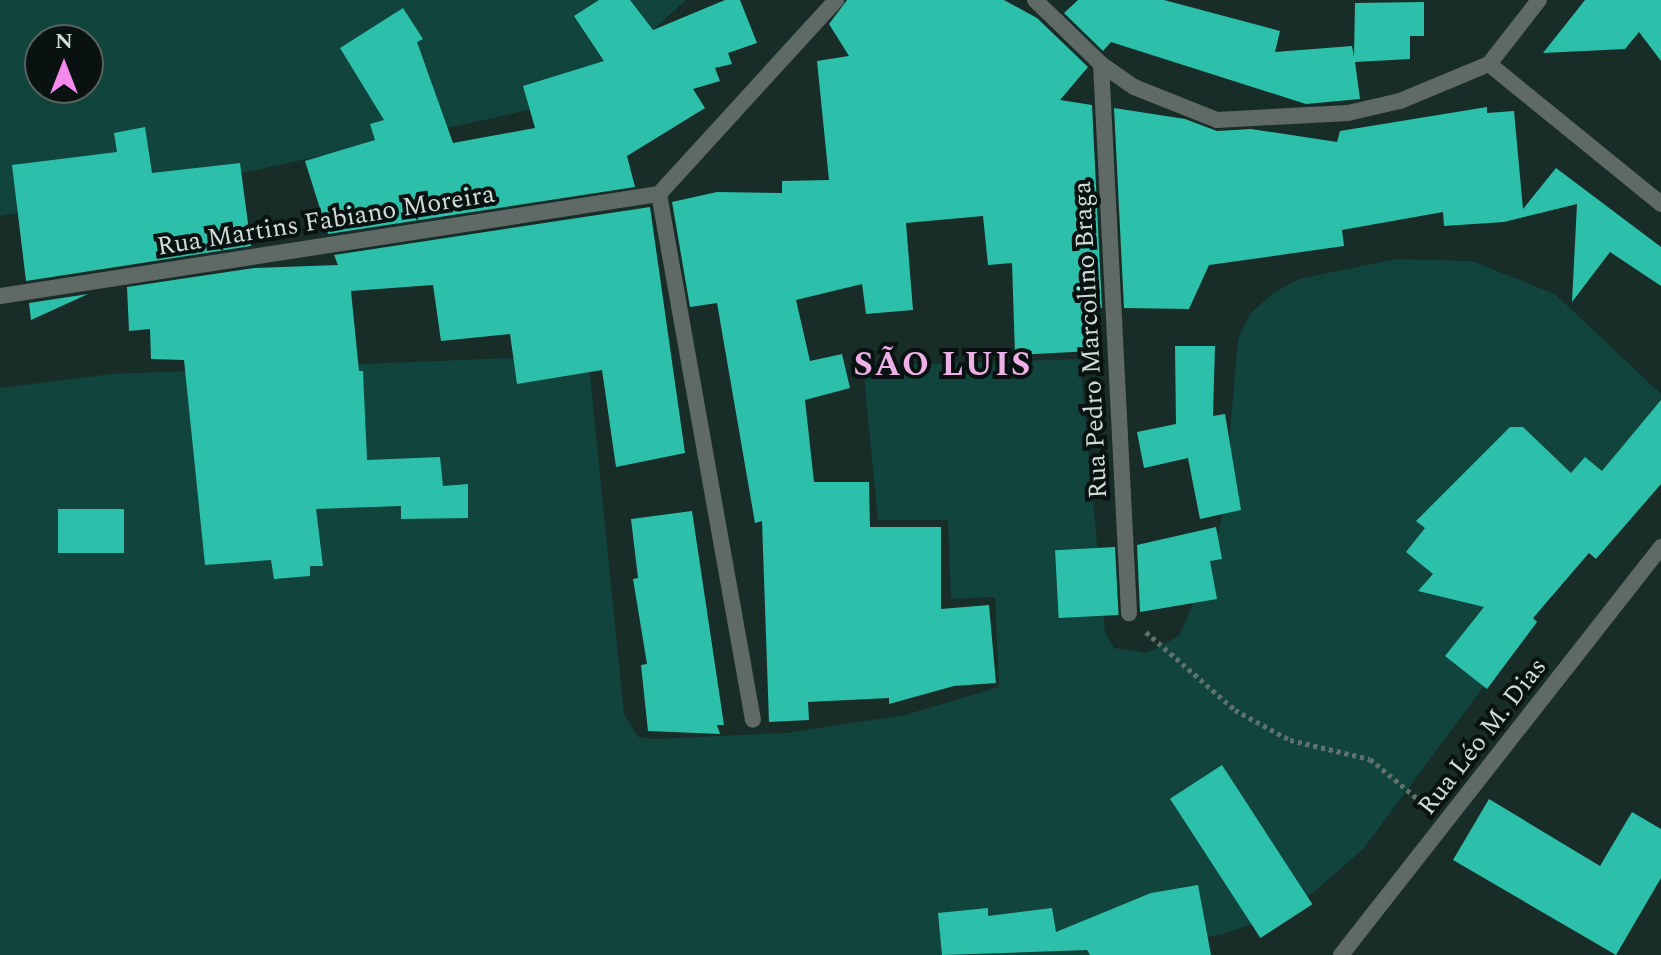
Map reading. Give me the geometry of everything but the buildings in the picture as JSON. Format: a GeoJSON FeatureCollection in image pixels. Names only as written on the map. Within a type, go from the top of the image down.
{"type":"FeatureCollection","features":[{"type":"Feature","properties":{"kind":"street"},"geometry":{"type":"LineString","coordinates":[[753,720],[659,194],[836,0]]}},
{"type":"Feature","properties":{"kind":"street"},"geometry":{"type":"LineString","coordinates":[[1035,0],[1101,64],[1134,87],[1217,120],[1348,113],[1400,101],[1489,64],[1539,0]]}},
{"type":"Feature","properties":{"kind":"street","name":"Rua Pedro Marcolino Braga"},"geometry":{"type":"LineString","coordinates":[[1101,64],[1129,613]]}},
{"type":"Feature","properties":{"kind":"street"},"geometry":{"type":"LineString","coordinates":[[1489,64],[1661,204]]}},
{"type":"Feature","properties":{"kind":"street","name":"Rua Martins Fabiano Moreira"},"geometry":{"type":"LineString","coordinates":[[0,296],[659,194]]}},
{"type":"Feature","properties":{"kind":"street","name":"Rua Léo M. Dias"},"geometry":{"type":"LineString","coordinates":[[1341,955],[1661,547]]}},
{"type":"Feature","properties":{"kind":"path"},"geometry":{"type":"LineString","coordinates":[[1129,613],[1235,710],[1290,740],[1370,759],[1446,823]]}},
{"type":"Feature","properties":{"kind":"green space"},"geometry":{"type":"Polygon","coordinates":[[[0,0],[686,0],[620,60],[538,108],[211,180],[0,216],[0,0]]]}},
{"type":"Feature","properties":{"kind":"green space"},"geometry":{"type":"Polygon","coordinates":[[[1396,259],[1472,261],[1555,294],[1661,394],[1661,447],[1364,848],[1314,892],[1261,921],[1222,934],[1107,955],[0,955],[0,388],[112,374],[588,355],[624,714],[638,737],[652,739],[786,733],[905,715],[999,687],[995,597],[951,599],[948,520],[878,520],[863,366],[1080,359],[1105,632],[1114,648],[1147,653],[1179,636],[1209,568],[1223,514],[1238,339],[1250,314],[1272,294],[1299,279],[1396,259]]]}},
{"type":"Feature","properties":{"kind":"district","name":"SÃO LUIS"},"geometry":{"type":"Point","coordinates":[943,366]}}]}
